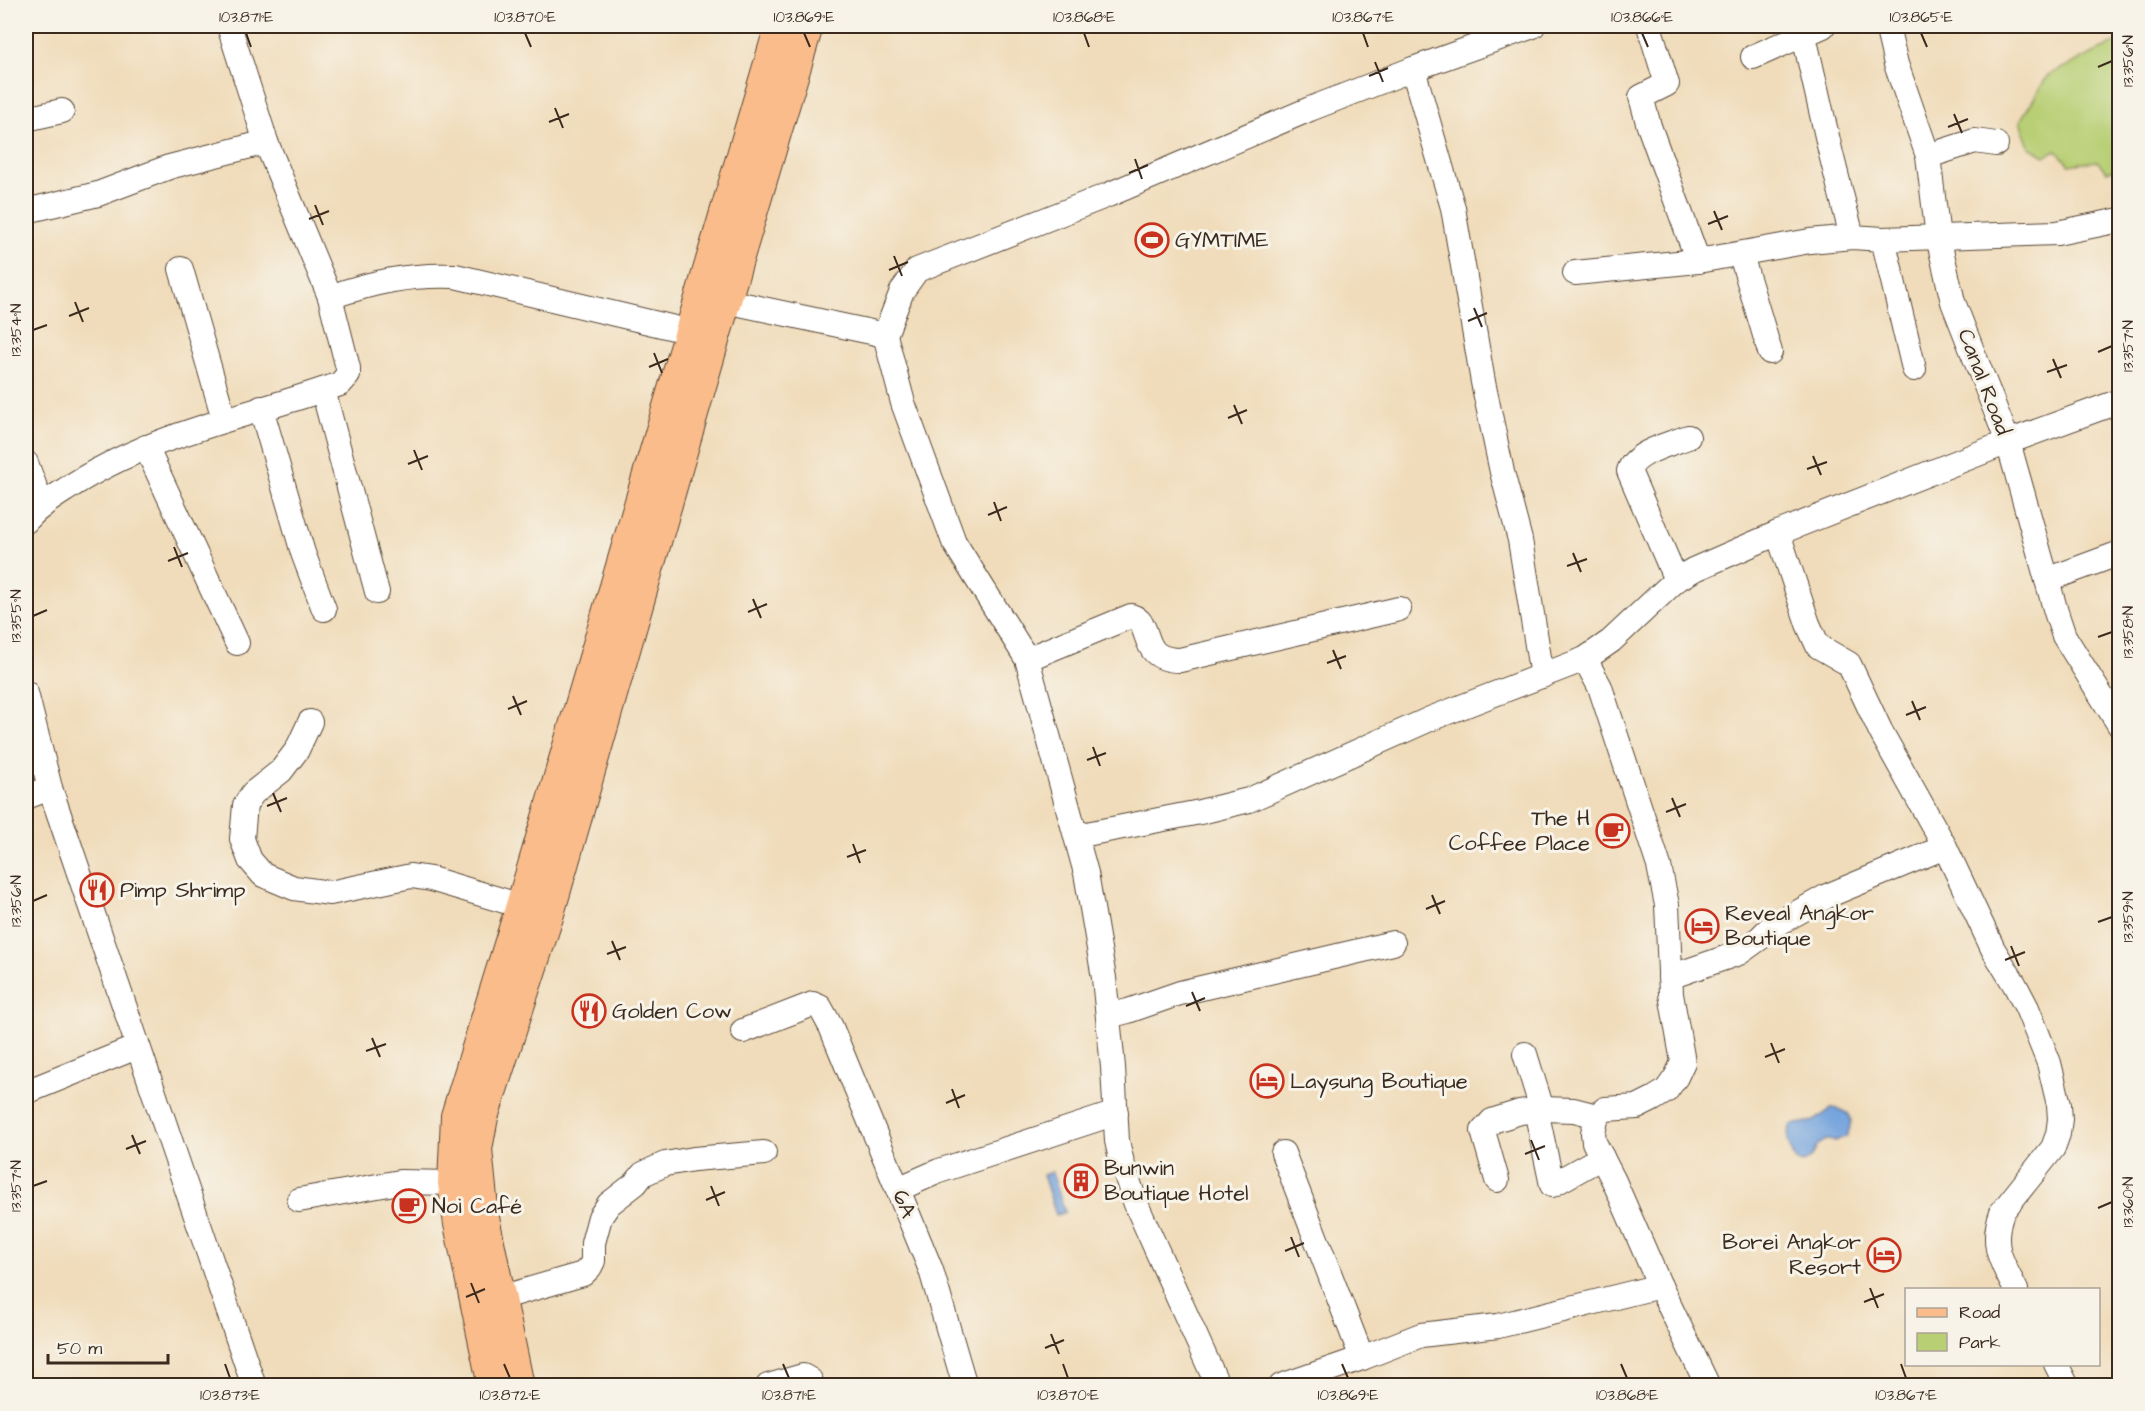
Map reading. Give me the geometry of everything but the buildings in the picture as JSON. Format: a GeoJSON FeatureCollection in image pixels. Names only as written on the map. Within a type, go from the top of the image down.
{"type":"FeatureCollection","features":[{"type":"Feature","properties":{"kind":"main road"},"geometry":{"type":"LineString","coordinates":[[519,1386],[484,1218],[477,1149],[483,1117],[548,917],[702,334],[780,26]]}},
{"type":"Feature","properties":{"kind":"main road"},"geometry":{"type":"LineString","coordinates":[[494,1386],[459,1224],[453,1182],[456,1116],[702,334],[726,301],[808,26]]}},
{"type":"Feature","properties":{"kind":"street"},"geometry":{"type":"LineString","coordinates":[[26,463],[32,504],[146,447],[224,419],[340,384],[348,375],[330,297],[266,142],[229,26]]}},
{"type":"Feature","properties":{"kind":"street"},"geometry":{"type":"LineString","coordinates":[[1218,1386],[1136,1204],[1122,1163],[1117,1141],[1108,1016],[1086,873],[1027,659],[954,542],[903,403],[885,335],[902,291],[917,270],[1108,195],[1310,109],[1533,26]]}},
{"type":"Feature","properties":{"kind":"street"},"geometry":{"type":"LineString","coordinates":[[1649,26],[1667,84],[1641,97],[1656,148],[1698,261]]}},
{"type":"Feature","properties":{"kind":"street","name":"Canal Road"},"geometry":{"type":"LineString","coordinates":[[1887,26],[1896,64],[1928,156],[1938,237],[1953,302],[2008,442],[2064,636],[2120,726]]}},
{"type":"Feature","properties":{"kind":"street"},"geometry":{"type":"LineString","coordinates":[[1753,57],[1813,31],[1831,154],[1852,237]]}},
{"type":"Feature","properties":{"kind":"street"},"geometry":{"type":"LineString","coordinates":[[1413,69],[1453,208],[1483,382],[1502,472],[1520,540],[1542,676]]}},
{"type":"Feature","properties":{"kind":"street"},"geometry":{"type":"LineString","coordinates":[[26,119],[62,111]]}},
{"type":"Feature","properties":{"kind":"street"},"geometry":{"type":"LineString","coordinates":[[1928,156],[1975,141],[1996,144]]}},
{"type":"Feature","properties":{"kind":"street"},"geometry":{"type":"LineString","coordinates":[[26,211],[98,194],[169,167],[266,142]]}},
{"type":"Feature","properties":{"kind":"street"},"geometry":{"type":"LineString","coordinates":[[1575,273],[1698,261],[1810,241],[1852,237],[1883,239],[2057,233],[2120,220]]}},
{"type":"Feature","properties":{"kind":"street"},"geometry":{"type":"LineString","coordinates":[[1883,239],[1914,369]]}},
{"type":"Feature","properties":{"kind":"street"},"geometry":{"type":"LineString","coordinates":[[1741,255],[1770,352]]}},
{"type":"Feature","properties":{"kind":"street"},"geometry":{"type":"LineString","coordinates":[[180,269],[224,419]]}},
{"type":"Feature","properties":{"kind":"street"},"geometry":{"type":"LineString","coordinates":[[330,297],[369,284],[425,275],[455,276],[702,334]]}},
{"type":"Feature","properties":{"kind":"street"},"geometry":{"type":"LineString","coordinates":[[726,301],[885,335]]}},
{"type":"Feature","properties":{"kind":"street"},"geometry":{"type":"LineString","coordinates":[[323,390],[377,592]]}},
{"type":"Feature","properties":{"kind":"street"},"geometry":{"type":"LineString","coordinates":[[1076,836],[1249,800],[1430,719],[1585,659],[1611,641],[1676,580],[1778,533],[2008,442],[2120,401]]}},
{"type":"Feature","properties":{"kind":"street"},"geometry":{"type":"LineString","coordinates":[[261,408],[303,554],[324,609]]}},
{"type":"Feature","properties":{"kind":"street"},"geometry":{"type":"LineString","coordinates":[[1676,580],[1629,471],[1632,464],[1640,457],[1688,437]]}},
{"type":"Feature","properties":{"kind":"street"},"geometry":{"type":"LineString","coordinates":[[146,447],[237,643]]}},
{"type":"Feature","properties":{"kind":"street"},"geometry":{"type":"LineString","coordinates":[[1778,533],[1808,624],[1818,646],[1849,664],[1881,732],[1944,847],[1992,948],[2027,1008],[2049,1063],[2055,1083],[2060,1119],[2053,1148],[2002,1212],[1998,1224],[1997,1250],[2015,1288]]}},
{"type":"Feature","properties":{"kind":"street"},"geometry":{"type":"LineString","coordinates":[[2047,580],[2120,553]]}},
{"type":"Feature","properties":{"kind":"street"},"geometry":{"type":"LineString","coordinates":[[1027,659],[1131,616],[1140,623],[1150,647],[1160,658],[1180,660],[1399,609]]}},
{"type":"Feature","properties":{"kind":"street"},"geometry":{"type":"LineString","coordinates":[[1585,659],[1600,687],[1659,866],[1667,905],[1670,977],[1683,1062],[1666,1091],[1637,1107],[1605,1109],[1597,1116],[1593,1133],[1594,1142],[1708,1386]]}},
{"type":"Feature","properties":{"kind":"street"},"geometry":{"type":"LineString","coordinates":[[26,693],[50,788],[254,1386]]}},
{"type":"Feature","properties":{"kind":"street"},"geometry":{"type":"LineString","coordinates":[[310,722],[291,758],[280,771],[253,793],[245,806],[242,839],[250,860],[263,875],[294,888],[330,893],[411,876],[431,879],[521,906]]}},
{"type":"Feature","properties":{"kind":"street"},"geometry":{"type":"LineString","coordinates":[[26,796],[50,788]]}},
{"type":"Feature","properties":{"kind":"street"},"geometry":{"type":"LineString","coordinates":[[1670,977],[1739,953],[1770,928],[1827,896],[1944,847]]}},
{"type":"Feature","properties":{"kind":"street"},"geometry":{"type":"LineString","coordinates":[[1108,1016],[1180,993],[1393,943]]}},
{"type":"Feature","properties":{"kind":"street","name":"6A"},"geometry":{"type":"LineString","coordinates":[[743,1031],[813,1004],[820,1007],[831,1027],[931,1270],[965,1386]]}},
{"type":"Feature","properties":{"kind":"street"},"geometry":{"type":"LineString","coordinates":[[26,1092],[137,1047]]}},
{"type":"Feature","properties":{"kind":"street"},"geometry":{"type":"LineString","coordinates":[[1525,1054],[1539,1109],[1552,1185],[1602,1157]]}},
{"type":"Feature","properties":{"kind":"street"},"geometry":{"type":"LineString","coordinates":[[1497,1180],[1483,1131],[1492,1121],[1539,1109],[1574,1110],[1597,1116]]}},
{"type":"Feature","properties":{"kind":"street"},"geometry":{"type":"LineString","coordinates":[[898,1189],[939,1171],[1116,1113]]}},
{"type":"Feature","properties":{"kind":"street"},"geometry":{"type":"LineString","coordinates":[[500,1298],[583,1274],[593,1261],[593,1243],[600,1217],[609,1204],[636,1183],[643,1174],[665,1164],[764,1153]]}},
{"type":"Feature","properties":{"kind":"street"},"geometry":{"type":"LineString","coordinates":[[1283,1153],[1362,1358]]}},
{"type":"Feature","properties":{"kind":"street"},"geometry":{"type":"LineString","coordinates":[[299,1200],[400,1182],[453,1182]]}},
{"type":"Feature","properties":{"kind":"street"},"geometry":{"type":"LineString","coordinates":[[1281,1386],[1421,1335],[1498,1326],[1660,1286]]}},
{"type":"Feature","properties":{"kind":"street"},"geometry":{"type":"LineString","coordinates":[[2057,1366],[2067,1386]]}},
{"type":"Feature","properties":{"kind":"street"},"geometry":{"type":"LineString","coordinates":[[768,1386],[803,1376],[810,1380],[813,1386]]}},
{"type":"Feature","properties":{"kind":"green space"},"geometry":{"type":"Polygon","coordinates":[[[2119,41],[2119,167],[2107,172],[2097,161],[2069,165],[2057,151],[2045,156],[2029,147],[2020,121],[2048,75],[2119,41]]]}},
{"type":"Feature","properties":{"kind":"water"},"geometry":{"type":"Polygon","coordinates":[[[1832,1108],[1844,1111],[1850,1116],[1851,1125],[1847,1136],[1835,1141],[1826,1140],[1817,1146],[1812,1157],[1804,1163],[1796,1161],[1788,1139],[1791,1125],[1814,1121],[1832,1108]]]}},
{"type":"Feature","properties":{"kind":"water"},"geometry":{"type":"Polygon","coordinates":[[[1052,1172],[1065,1212],[1056,1215],[1043,1175],[1052,1172]]]}},
{"type":"Feature","properties":{"kind":"place","name":"GYMTIME"},"geometry":{"type":"Point","coordinates":[1152,240]}},
{"type":"Feature","properties":{"kind":"place","name":"The H Coffee Place"},"geometry":{"type":"Point","coordinates":[1613,831]}},
{"type":"Feature","properties":{"kind":"place","name":"Pimp Shrimp"},"geometry":{"type":"Point","coordinates":[97,890]}},
{"type":"Feature","properties":{"kind":"place","name":"Reveal Angkor Boutique"},"geometry":{"type":"Point","coordinates":[1702,926]}},
{"type":"Feature","properties":{"kind":"place","name":"Golden Cow"},"geometry":{"type":"Point","coordinates":[589,1011]}},
{"type":"Feature","properties":{"kind":"place","name":"Laysung Boutique"},"geometry":{"type":"Point","coordinates":[1267,1081]}},
{"type":"Feature","properties":{"kind":"place","name":"Bunwin Boutique Hotel"},"geometry":{"type":"Point","coordinates":[1081,1181]}},
{"type":"Feature","properties":{"kind":"place","name":"Noi Café"},"geometry":{"type":"Point","coordinates":[409,1206]}},
{"type":"Feature","properties":{"kind":"place","name":"Borei Angkor Resort"},"geometry":{"type":"Point","coordinates":[1884,1255]}}]}
